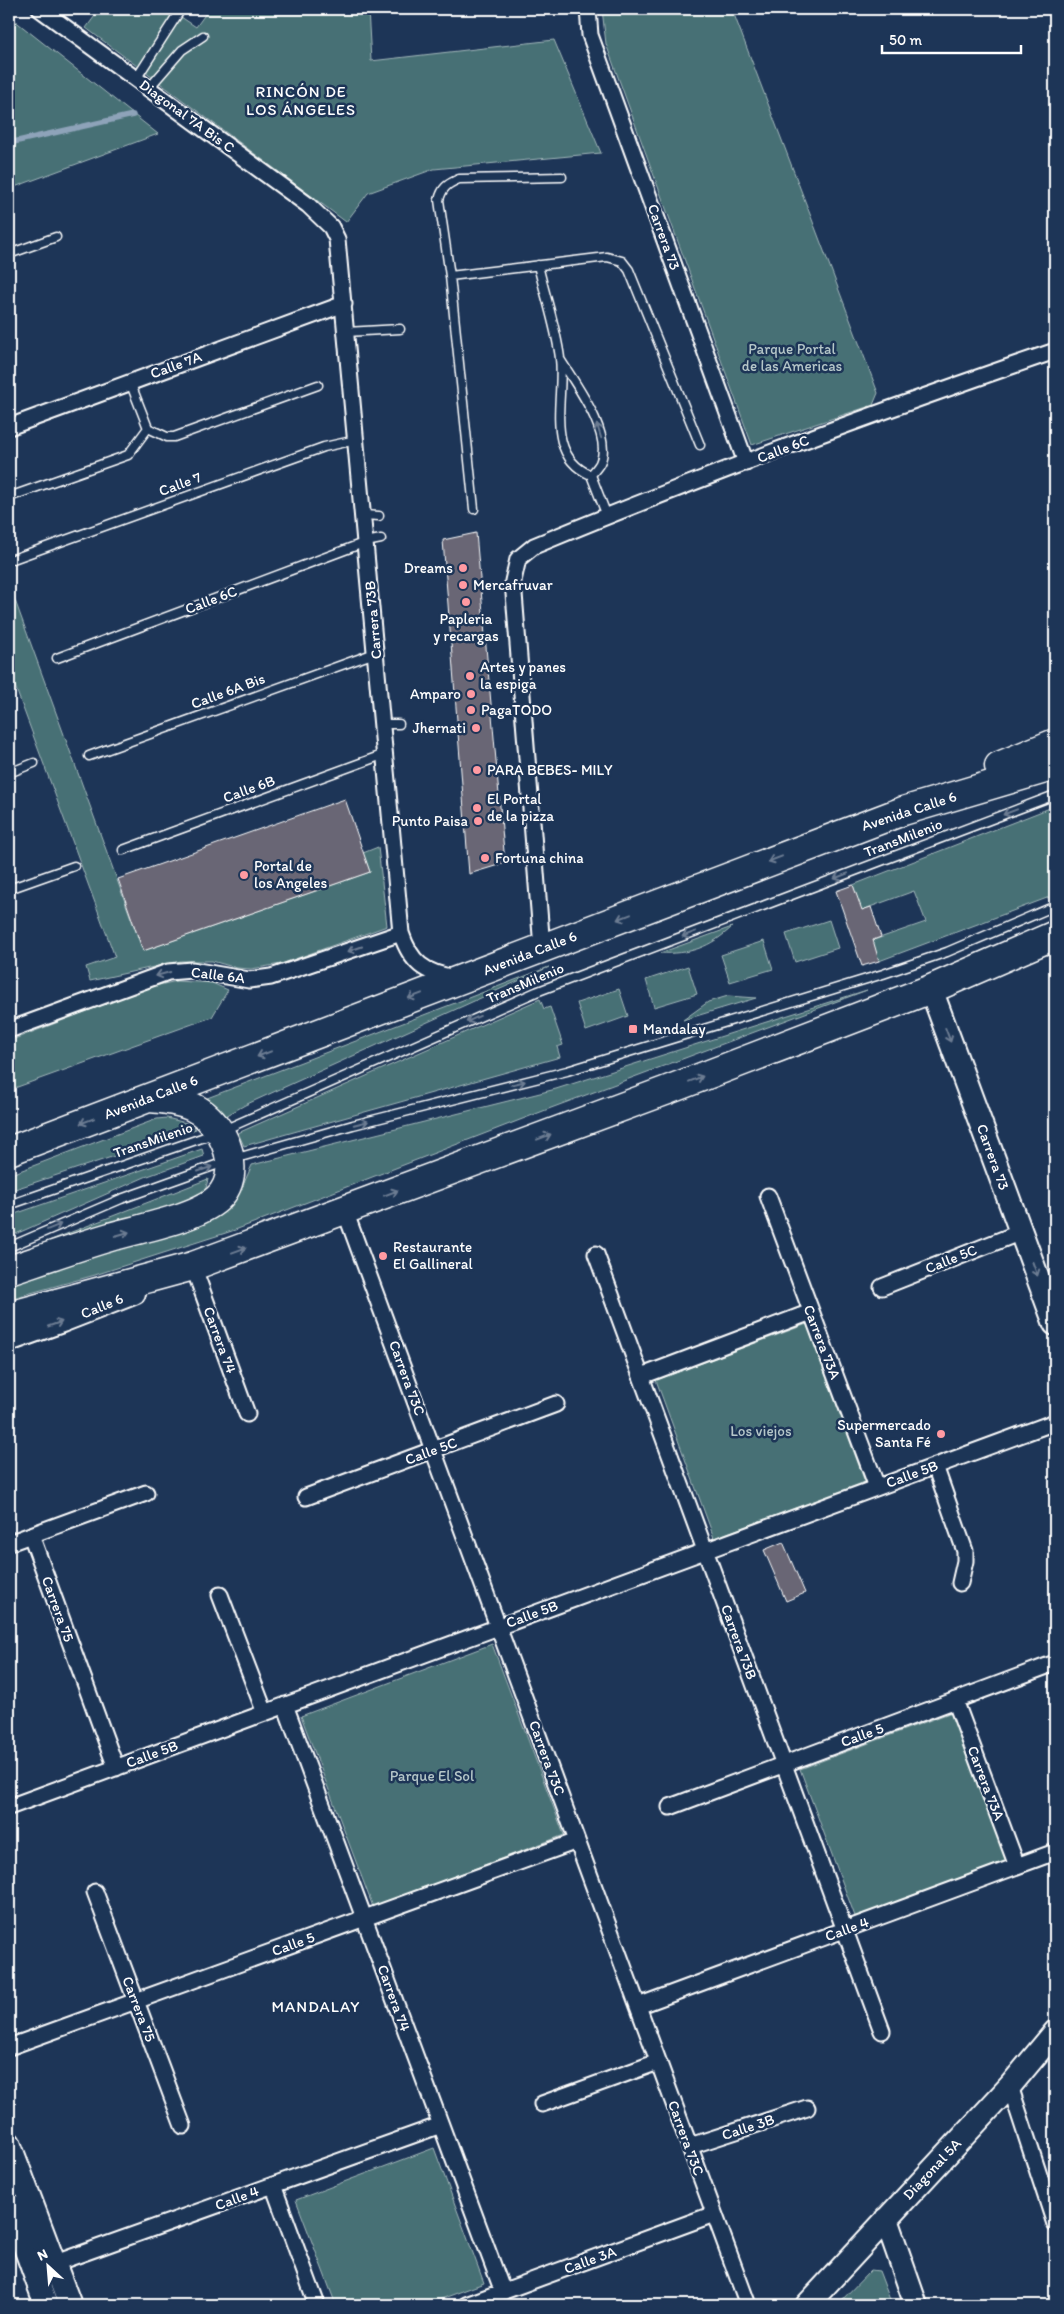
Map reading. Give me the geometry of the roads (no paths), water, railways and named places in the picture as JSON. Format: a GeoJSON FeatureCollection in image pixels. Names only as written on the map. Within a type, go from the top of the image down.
{"type":"FeatureCollection","features":[{"type":"Feature","properties":{"kind":"highway"},"geometry":{"type":"LineString","coordinates":[[903,811],[1011,761],[1055,744]]}},
{"type":"Feature","properties":{"kind":"highway","name":"Avenida Calle 6"},"geometry":{"type":"LineString","coordinates":[[9,1151],[903,811],[1055,766]]}},
{"type":"Feature","properties":{"kind":"highway"},"geometry":{"type":"LineString","coordinates":[[9,1316],[193,1266],[345,1211],[931,989],[1055,936]]}},
{"type":"Feature","properties":{"kind":"highway"},"geometry":{"type":"LineString","coordinates":[[931,989],[1055,952]]}},
{"type":"Feature","properties":{"kind":"highway"},"geometry":{"type":"LineString","coordinates":[[9,1270],[202,1209],[217,1199],[227,1186],[231,1174],[230,1160],[219,1132],[210,1119],[187,1103],[149,1098]]}},
{"type":"Feature","properties":{"kind":"street","name":"Carrera 73"},"geometry":{"type":"LineString","coordinates":[[588,9],[590,35],[746,463]]}},
{"type":"Feature","properties":{"kind":"street","name":"Diagonal 7A Bis C"},"geometry":{"type":"LineString","coordinates":[[49,11],[136,79],[308,206],[331,227]]}},
{"type":"Feature","properties":{"kind":"street","name":"Carrera 73B"},"geometry":{"type":"LineString","coordinates":[[331,227],[337,239],[344,304],[401,933],[405,946],[414,960],[425,970],[438,975],[461,979]]}},
{"type":"Feature","properties":{"kind":"street","name":"Calle 7A"},"geometry":{"type":"LineString","coordinates":[[9,427],[344,304]]}},
{"type":"Feature","properties":{"kind":"street","name":"Calle 6C"},"geometry":{"type":"LineString","coordinates":[[542,948],[513,581],[518,559],[534,546],[607,516],[883,410],[1055,351]]}},
{"type":"Feature","properties":{"kind":"street","name":"Calle 6A"},"geometry":{"type":"LineString","coordinates":[[9,1030],[168,972],[192,970],[248,980],[271,978],[401,933]]}},
{"type":"Feature","properties":{"kind":"street","name":"Carrera 73"},"geometry":{"type":"LineString","coordinates":[[931,989],[1055,1324]]}},
{"type":"Feature","properties":{"kind":"street","name":"Carrera 73A"},"geometry":{"type":"LineString","coordinates":[[768,1196],[877,1487]]}},
{"type":"Feature","properties":{"kind":"street","name":"Carrera 73C"},"geometry":{"type":"LineString","coordinates":[[345,1211],[748,2305]]}},
{"type":"Feature","properties":{"kind":"street","name":"Calle 5C"},"geometry":{"type":"LineString","coordinates":[[882,1287],[1021,1232]]}},
{"type":"Feature","properties":{"kind":"street","name":"Carrera 73B"},"geometry":{"type":"LineString","coordinates":[[596,1254],[882,2031]]}},
{"type":"Feature","properties":{"kind":"street","name":"Calle 6"},"geometry":{"type":"LineString","coordinates":[[9,1340],[71,1318],[193,1266]]}},
{"type":"Feature","properties":{"kind":"street","name":"Carrera 74"},"geometry":{"type":"LineString","coordinates":[[193,1266],[247,1414]]}},
{"type":"Feature","properties":{"kind":"street"},"geometry":{"type":"LineString","coordinates":[[642,1376],[811,1312]]}},
{"type":"Feature","properties":{"kind":"street","name":"Calle 5C"},"geometry":{"type":"LineString","coordinates":[[306,1497],[556,1404]]}},
{"type":"Feature","properties":{"kind":"street","name":"Calle 5B"},"geometry":{"type":"LineString","coordinates":[[9,1807],[1055,1422]]}},
{"type":"Feature","properties":{"kind":"street"},"geometry":{"type":"LineString","coordinates":[[935,1466],[964,1551],[965,1561],[960,1583]]}},
{"type":"Feature","properties":{"kind":"street"},"geometry":{"type":"LineString","coordinates":[[9,1543],[146,1493]]}},
{"type":"Feature","properties":{"kind":"street","name":"Carrera 75"},"geometry":{"type":"LineString","coordinates":[[31,1535],[116,1768]]}},
{"type":"Feature","properties":{"kind":"street"},"geometry":{"type":"LineString","coordinates":[[220,1594],[265,1713]]}},
{"type":"Feature","properties":{"kind":"street","name":"Calle 5"},"geometry":{"type":"LineString","coordinates":[[670,1807],[1055,1663]]}},
{"type":"Feature","properties":{"kind":"street","name":"Carrera 73A"},"geometry":{"type":"LineString","coordinates":[[955,1700],[1017,1866]]}},
{"type":"Feature","properties":{"kind":"street","name":"Carrera 74"},"geometry":{"type":"LineString","coordinates":[[285,1705],[503,2292]]}},
{"type":"Feature","properties":{"kind":"street","name":"Calle 5"},"geometry":{"type":"LineString","coordinates":[[9,2047],[577,1842]]}},
{"type":"Feature","properties":{"kind":"street","name":"Calle 4"},"geometry":{"type":"LineString","coordinates":[[638,2006],[1055,1852]]}},
{"type":"Feature","properties":{"kind":"street","name":"Carrera 75"},"geometry":{"type":"LineString","coordinates":[[95,1892],[183,2126]]}},
{"type":"Feature","properties":{"kind":"street","name":"Diagonal 5A"},"geometry":{"type":"LineString","coordinates":[[807,2305],[1010,2086],[1055,2032]]}},
{"type":"Feature","properties":{"kind":"street"},"geometry":{"type":"LineString","coordinates":[[542,2104],[658,2062]]}},
{"type":"Feature","properties":{"kind":"street"},"geometry":{"type":"LineString","coordinates":[[1010,2086],[1055,2224]]}},
{"type":"Feature","properties":{"kind":"street","name":"Calle 3B"},"geometry":{"type":"LineString","coordinates":[[690,2146],[807,2108]]}},
{"type":"Feature","properties":{"kind":"street","name":"Calle 4"},"geometry":{"type":"LineString","coordinates":[[44,2268],[441,2125]]}},
{"type":"Feature","properties":{"kind":"street"},"geometry":{"type":"LineString","coordinates":[[9,2142],[16,2212],[44,2268],[70,2305]]}},
{"type":"Feature","properties":{"kind":"street"},"geometry":{"type":"LineString","coordinates":[[273,2186],[317,2305]]}},
{"type":"Feature","properties":{"kind":"street","name":"Calle 3A"},"geometry":{"type":"LineString","coordinates":[[466,2305],[714,2214]]}},
{"type":"Feature","properties":{"kind":"street"},"geometry":{"type":"LineString","coordinates":[[886,2219],[916,2305]]}},
{"type":"Feature","properties":{"kind":"street"},"geometry":{"type":"LineString","coordinates":[[44,2268],[46,2305]]}},
{"type":"Feature","properties":{"kind":"lane"},"geometry":{"type":"LineString","coordinates":[[136,79],[181,9]]}},
{"type":"Feature","properties":{"kind":"lane"},"geometry":{"type":"LineString","coordinates":[[149,88],[182,50],[203,36]]}},
{"type":"Feature","properties":{"kind":"lane"},"geometry":{"type":"LineString","coordinates":[[474,509],[450,276],[438,200],[441,192],[448,184],[458,179],[562,178]]}},
{"type":"Feature","properties":{"kind":"lane"},"geometry":{"type":"LineString","coordinates":[[9,254],[56,237]]}},
{"type":"Feature","properties":{"kind":"lane"},"geometry":{"type":"LineString","coordinates":[[450,276],[607,257],[622,261],[629,270],[700,445]]}},
{"type":"Feature","properties":{"kind":"lane"},"geometry":{"type":"LineString","coordinates":[[538,265],[560,359],[561,441],[568,458],[577,470],[591,475],[607,516]]}},
{"type":"Feature","properties":{"kind":"lane"},"geometry":{"type":"LineString","coordinates":[[346,332],[400,329]]}},
{"type":"Feature","properties":{"kind":"lane"},"geometry":{"type":"LineString","coordinates":[[560,359],[597,422],[603,443],[601,462],[591,475]]}},
{"type":"Feature","properties":{"kind":"lane"},"geometry":{"type":"LineString","coordinates":[[130,382],[148,428],[167,437],[174,437],[318,385]]}},
{"type":"Feature","properties":{"kind":"lane"},"geometry":{"type":"LineString","coordinates":[[9,497],[128,455],[148,428]]}},
{"type":"Feature","properties":{"kind":"lane","name":"Calle 7"},"geometry":{"type":"LineString","coordinates":[[14,559],[324,447],[356,440]]}},
{"type":"Feature","properties":{"kind":"lane"},"geometry":{"type":"LineString","coordinates":[[363,515],[379,516]]}},
{"type":"Feature","properties":{"kind":"lane","name":"Calle 6C"},"geometry":{"type":"LineString","coordinates":[[57,658],[366,542],[381,539]]}},
{"type":"Feature","properties":{"kind":"lane","name":"Calle 6A Bis"},"geometry":{"type":"LineString","coordinates":[[89,756],[375,653]]}},
{"type":"Feature","properties":{"kind":"lane"},"geometry":{"type":"LineString","coordinates":[[382,724],[399,724]]}},
{"type":"Feature","properties":{"kind":"lane","name":"Calle 6B"},"geometry":{"type":"LineString","coordinates":[[123,850],[385,754]]}},
{"type":"Feature","properties":{"kind":"lane"},"geometry":{"type":"LineString","coordinates":[[9,773],[34,763]]}},
{"type":"Feature","properties":{"kind":"lane","name":"TransMilenio"},"geometry":{"type":"LineString","coordinates":[[9,1205],[219,1132],[536,992],[1055,795]]}},
{"type":"Feature","properties":{"kind":"lane"},"geometry":{"type":"LineString","coordinates":[[9,888],[74,866]]}},
{"type":"Feature","properties":{"kind":"lane"},"geometry":{"type":"LineString","coordinates":[[9,1247],[129,1196],[230,1160],[353,1125],[567,1071],[947,952],[1055,906]]}},
{"type":"Feature","properties":{"kind":"waterway"},"geometry":{"type":"LineString","coordinates":[[9,143],[133,115]]}},
{"type":"Feature","properties":{"kind":"place","name":"Dreams"},"geometry":{"type":"Point","coordinates":[463,568]}},
{"type":"Feature","properties":{"kind":"place","name":"Mercafruvar"},"geometry":{"type":"Point","coordinates":[463,585]}},
{"type":"Feature","properties":{"kind":"place","name":"Papleria y recargas"},"geometry":{"type":"Point","coordinates":[466,602]}},
{"type":"Feature","properties":{"kind":"place","name":"Artes y panes la espiga"},"geometry":{"type":"Point","coordinates":[470,676]}},
{"type":"Feature","properties":{"kind":"place","name":"Amparo"},"geometry":{"type":"Point","coordinates":[471,694]}},
{"type":"Feature","properties":{"kind":"place","name":"PagaTODO"},"geometry":{"type":"Point","coordinates":[471,710]}},
{"type":"Feature","properties":{"kind":"place","name":"Jhernati"},"geometry":{"type":"Point","coordinates":[476,728]}},
{"type":"Feature","properties":{"kind":"place","name":"PARA BEBES- MILY"},"geometry":{"type":"Point","coordinates":[477,770]}},
{"type":"Feature","properties":{"kind":"place","name":"El Portal de la pizza"},"geometry":{"type":"Point","coordinates":[477,808]}},
{"type":"Feature","properties":{"kind":"place","name":"Punto Paisa"},"geometry":{"type":"Point","coordinates":[478,821]}},
{"type":"Feature","properties":{"kind":"place","name":"Fortuna china"},"geometry":{"type":"Point","coordinates":[485,858]}},
{"type":"Feature","properties":{"kind":"place","name":"Portal de los Angeles"},"geometry":{"type":"Point","coordinates":[244,875]}},
{"type":"Feature","properties":{"kind":"place","name":"Mandalay"},"geometry":{"type":"Point","coordinates":[633,1029]}},
{"type":"Feature","properties":{"kind":"place","name":"Restaurante El Gallineral"},"geometry":{"type":"Point","coordinates":[383,1256]}},
{"type":"Feature","properties":{"kind":"place","name":"Supermercado Santa Fé"},"geometry":{"type":"Point","coordinates":[941,1434]}},
{"type":"Feature","properties":{"kind":"district","name":"RINCÓN DE LOS ÁNGELES"},"geometry":{"type":"Point","coordinates":[301,100]}},
{"type":"Feature","properties":{"kind":"district","name":"MANDALAY"},"geometry":{"type":"Point","coordinates":[316,2006]}},
{"type":"Feature","properties":{"kind":"park label","name":"Parque Portal de las Americas"},"geometry":{"type":"Point","coordinates":[792,358]}},
{"type":"Feature","properties":{"kind":"park label","name":"Los viejos"},"geometry":{"type":"Point","coordinates":[761,1431]}},
{"type":"Feature","properties":{"kind":"park label","name":"Parque El Sol"},"geometry":{"type":"Point","coordinates":[432,1776]}}]}
